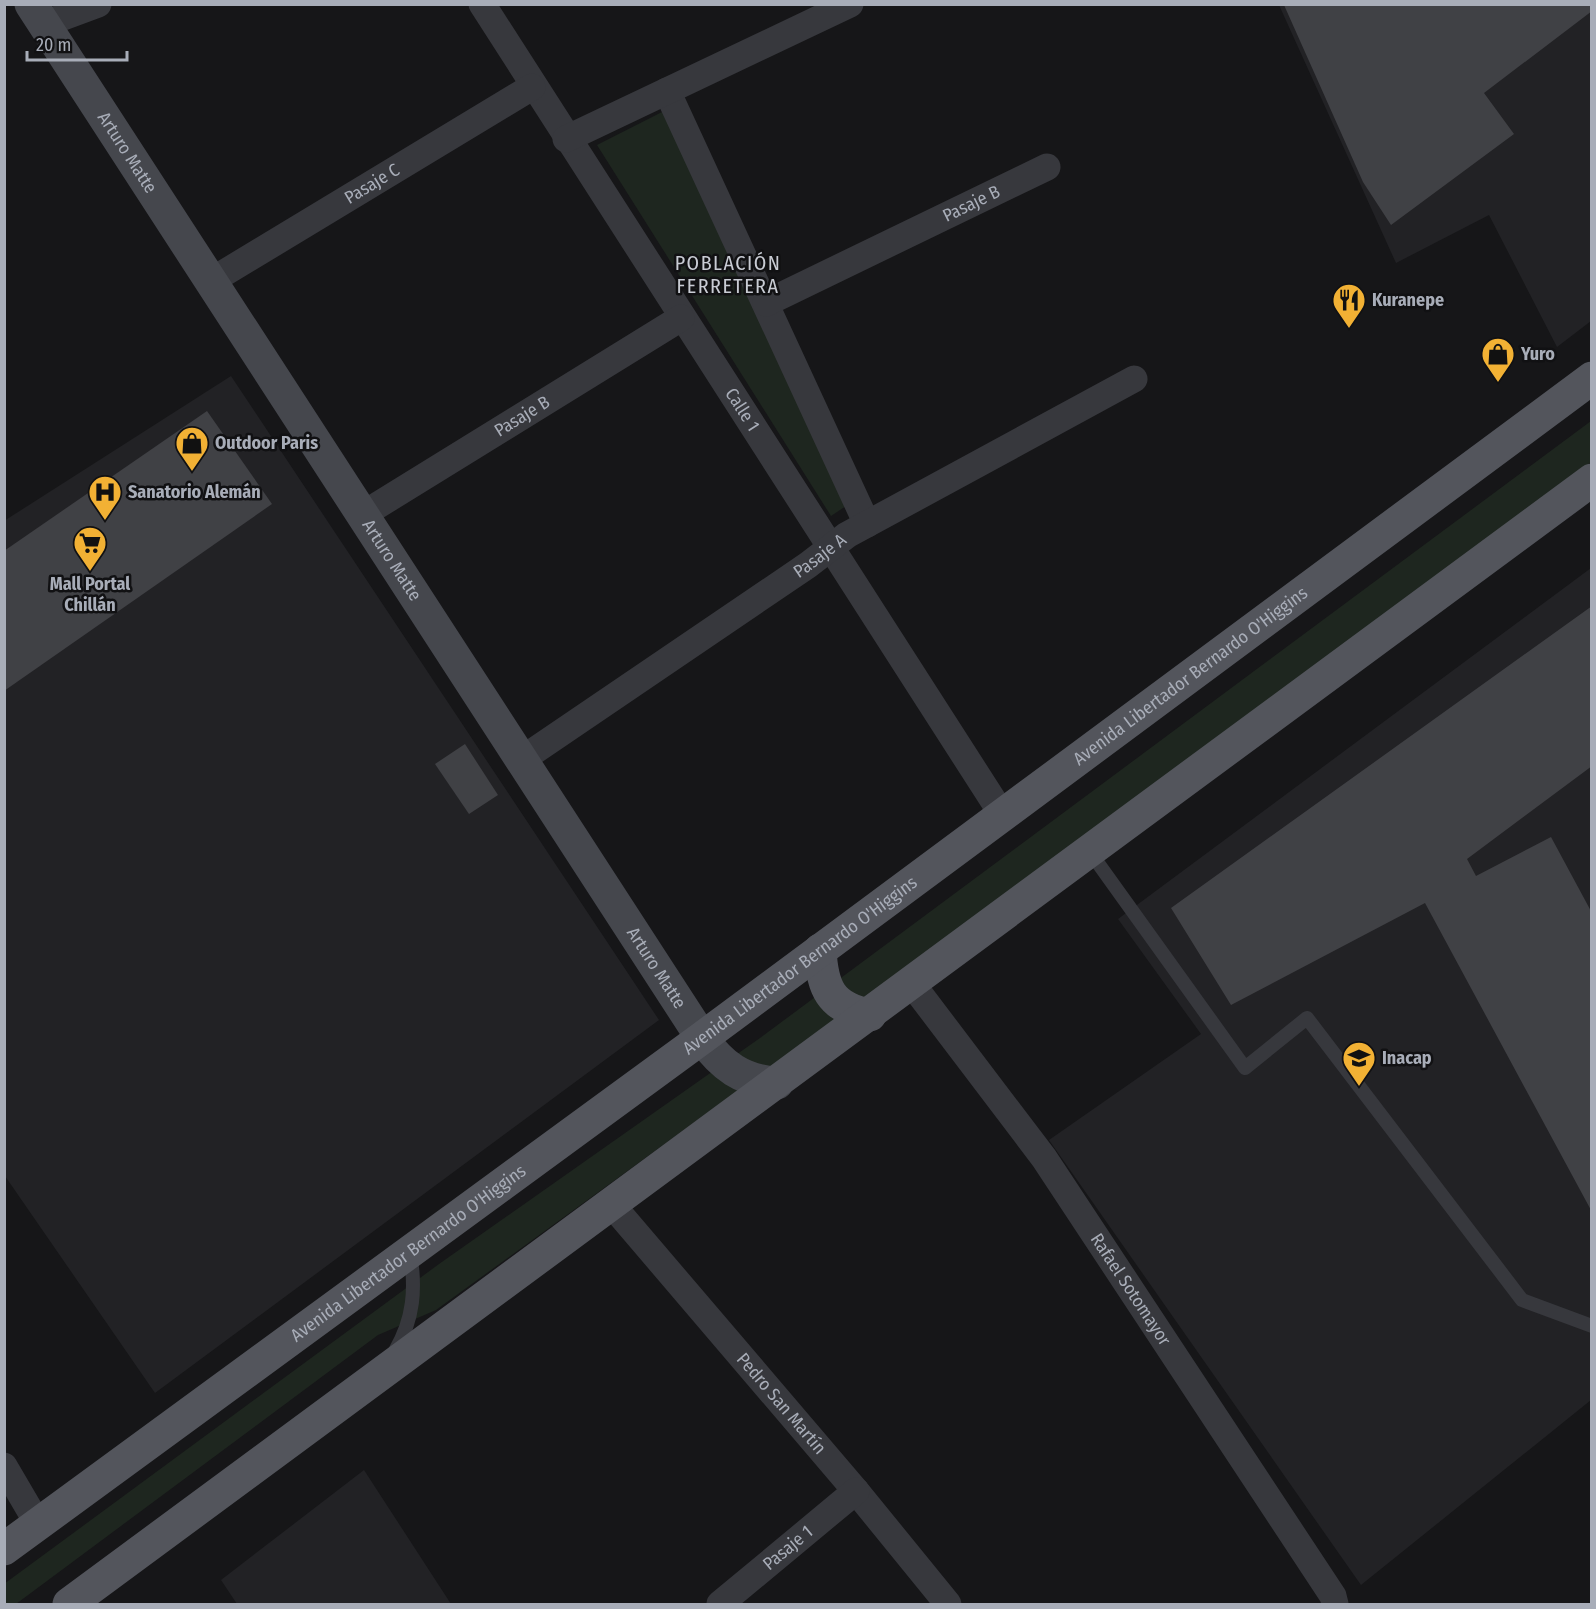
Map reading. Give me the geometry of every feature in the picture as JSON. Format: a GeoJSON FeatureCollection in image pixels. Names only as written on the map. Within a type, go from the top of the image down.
{"type":"FeatureCollection","features":[{"type":"Feature","properties":{"kind":"main road","name":"Avenida Libertador Bernardo O'Higgins"},"geometry":{"type":"LineString","coordinates":[[4,1549],[702,1038],[1592,378]]}},
{"type":"Feature","properties":{"kind":"main road"},"geometry":{"type":"LineString","coordinates":[[69,1605],[1592,480]]}},
{"type":"Feature","properties":{"kind":"main road"},"geometry":{"type":"LineString","coordinates":[[820,950],[821,971],[832,997],[843,1007],[870,1015]]}},
{"type":"Feature","properties":{"kind":"street"},"geometry":{"type":"LineString","coordinates":[[37,14],[98,4]]}},
{"type":"Feature","properties":{"kind":"street","name":"Calle 1"},"geometry":{"type":"LineString","coordinates":[[482,4],[532,87],[1002,814]]}},
{"type":"Feature","properties":{"kind":"street"},"geometry":{"type":"LineString","coordinates":[[566,139],[850,4]]}},
{"type":"Feature","properties":{"kind":"street","name":"Arturo Matte"},"geometry":{"type":"LineString","coordinates":[[37,14],[702,1038],[724,1065],[736,1073],[749,1079],[777,1083]]}},
{"type":"Feature","properties":{"kind":"street","name":"Pasaje C"},"geometry":{"type":"LineString","coordinates":[[211,281],[532,87]]}},
{"type":"Feature","properties":{"kind":"street"},"geometry":{"type":"LineString","coordinates":[[667,91],[867,524]]}},
{"type":"Feature","properties":{"kind":"street","name":"Pasaje B"},"geometry":{"type":"LineString","coordinates":[[766,303],[1047,167]]}},
{"type":"Feature","properties":{"kind":"street","name":"Pasaje B"},"geometry":{"type":"LineString","coordinates":[[362,514],[681,318]]}},
{"type":"Feature","properties":{"kind":"street","name":"Pasaje A"},"geometry":{"type":"LineString","coordinates":[[521,760],[867,524],[1134,379]]}},
{"type":"Feature","properties":{"kind":"street","name":"Rafael Sotomayor"},"geometry":{"type":"LineString","coordinates":[[912,984],[1044,1158],[1333,1596],[1335,1605]]}},
{"type":"Feature","properties":{"kind":"street","name":"Pedro San Martín"},"geometry":{"type":"LineString","coordinates":[[612,1205],[856,1491],[948,1605]]}},
{"type":"Feature","properties":{"kind":"street"},"geometry":{"type":"LineString","coordinates":[[4,1466],[38,1524]]}},
{"type":"Feature","properties":{"kind":"street","name":"Pasaje 1"},"geometry":{"type":"LineString","coordinates":[[720,1605],[856,1491]]}},
{"type":"Feature","properties":{"kind":"lane"},"geometry":{"type":"LineString","coordinates":[[1090,852],[1245,1068],[1307,1018],[1522,1300],[1592,1326]]}},
{"type":"Feature","properties":{"kind":"lane"},"geometry":{"type":"LineString","coordinates":[[377,1378],[402,1340],[410,1319],[414,1279],[410,1251]]}},
{"type":"Feature","properties":{"kind":"shaded area"},"geometry":{"type":"Polygon","coordinates":[[[1279,5],[1591,5],[1591,321],[1557,347],[1489,215],[1396,263],[1279,5]]]}},
{"type":"Feature","properties":{"kind":"shaded area"},"geometry":{"type":"Polygon","coordinates":[[[664,111],[849,504],[831,516],[597,145],[664,111]]]}},
{"type":"Feature","properties":{"kind":"shaded area"},"geometry":{"type":"Polygon","coordinates":[[[231,376],[659,1020],[155,1393],[5,1176],[4,521],[231,376]]]}},
{"type":"Feature","properties":{"kind":"shaded area"},"geometry":{"type":"Polygon","coordinates":[[[1591,421],[1591,462],[1153,789],[436,1310],[378,1335],[16,1604],[5,1604],[4,1584],[439,1264],[760,1038],[1591,421]]]}},
{"type":"Feature","properties":{"kind":"shaded area","name":"Inacap"},"geometry":{"type":"Polygon","coordinates":[[[1591,568],[1591,1400],[1361,1585],[1049,1140],[1201,1034],[1118,919],[1591,568]]]}},
{"type":"Feature","properties":{"kind":"shaded area"},"geometry":{"type":"Polygon","coordinates":[[[364,1470],[451,1604],[237,1604],[221,1580],[364,1470]]]}},
{"type":"Feature","properties":{"kind":"building"},"geometry":{"type":"Polygon","coordinates":[[[1284,5],[1592,5],[1592,11],[1484,93],[1514,134],[1391,225],[1363,182],[1284,5]]]}},
{"type":"Feature","properties":{"kind":"building","name":"Mall Portal Chillán"},"geometry":{"type":"Polygon","coordinates":[[[207,411],[272,504],[4,691],[4,551],[207,411]]]}},
{"type":"Feature","properties":{"kind":"building"},"geometry":{"type":"Polygon","coordinates":[[[1592,606],[1592,766],[1467,859],[1476,876],[1551,837],[1592,913],[1592,1212],[1425,903],[1231,1005],[1171,908],[1592,606]]]}},
{"type":"Feature","properties":{"kind":"building"},"geometry":{"type":"Polygon","coordinates":[[[465,744],[498,795],[469,814],[435,764],[465,744]]]}},
{"type":"Feature","properties":{"kind":"place","name":"Kuranepe"},"geometry":{"type":"Point","coordinates":[1349,329]}},
{"type":"Feature","properties":{"kind":"place","name":"Yuro"},"geometry":{"type":"Point","coordinates":[1498,383]}},
{"type":"Feature","properties":{"kind":"place","name":"Outdoor Paris"},"geometry":{"type":"Point","coordinates":[192,472]}},
{"type":"Feature","properties":{"kind":"place","name":"Sanatorio Alemán"},"geometry":{"type":"Point","coordinates":[105,521]}},
{"type":"Feature","properties":{"kind":"place","name":"Mall Portal Chillán"},"geometry":{"type":"Point","coordinates":[90,572]}},
{"type":"Feature","properties":{"kind":"place","name":"Inacap"},"geometry":{"type":"Point","coordinates":[1359,1087]}},
{"type":"Feature","properties":{"kind":"district","name":"POBLACIÓN FERRETERA"},"geometry":{"type":"Point","coordinates":[728,274]}}]}
